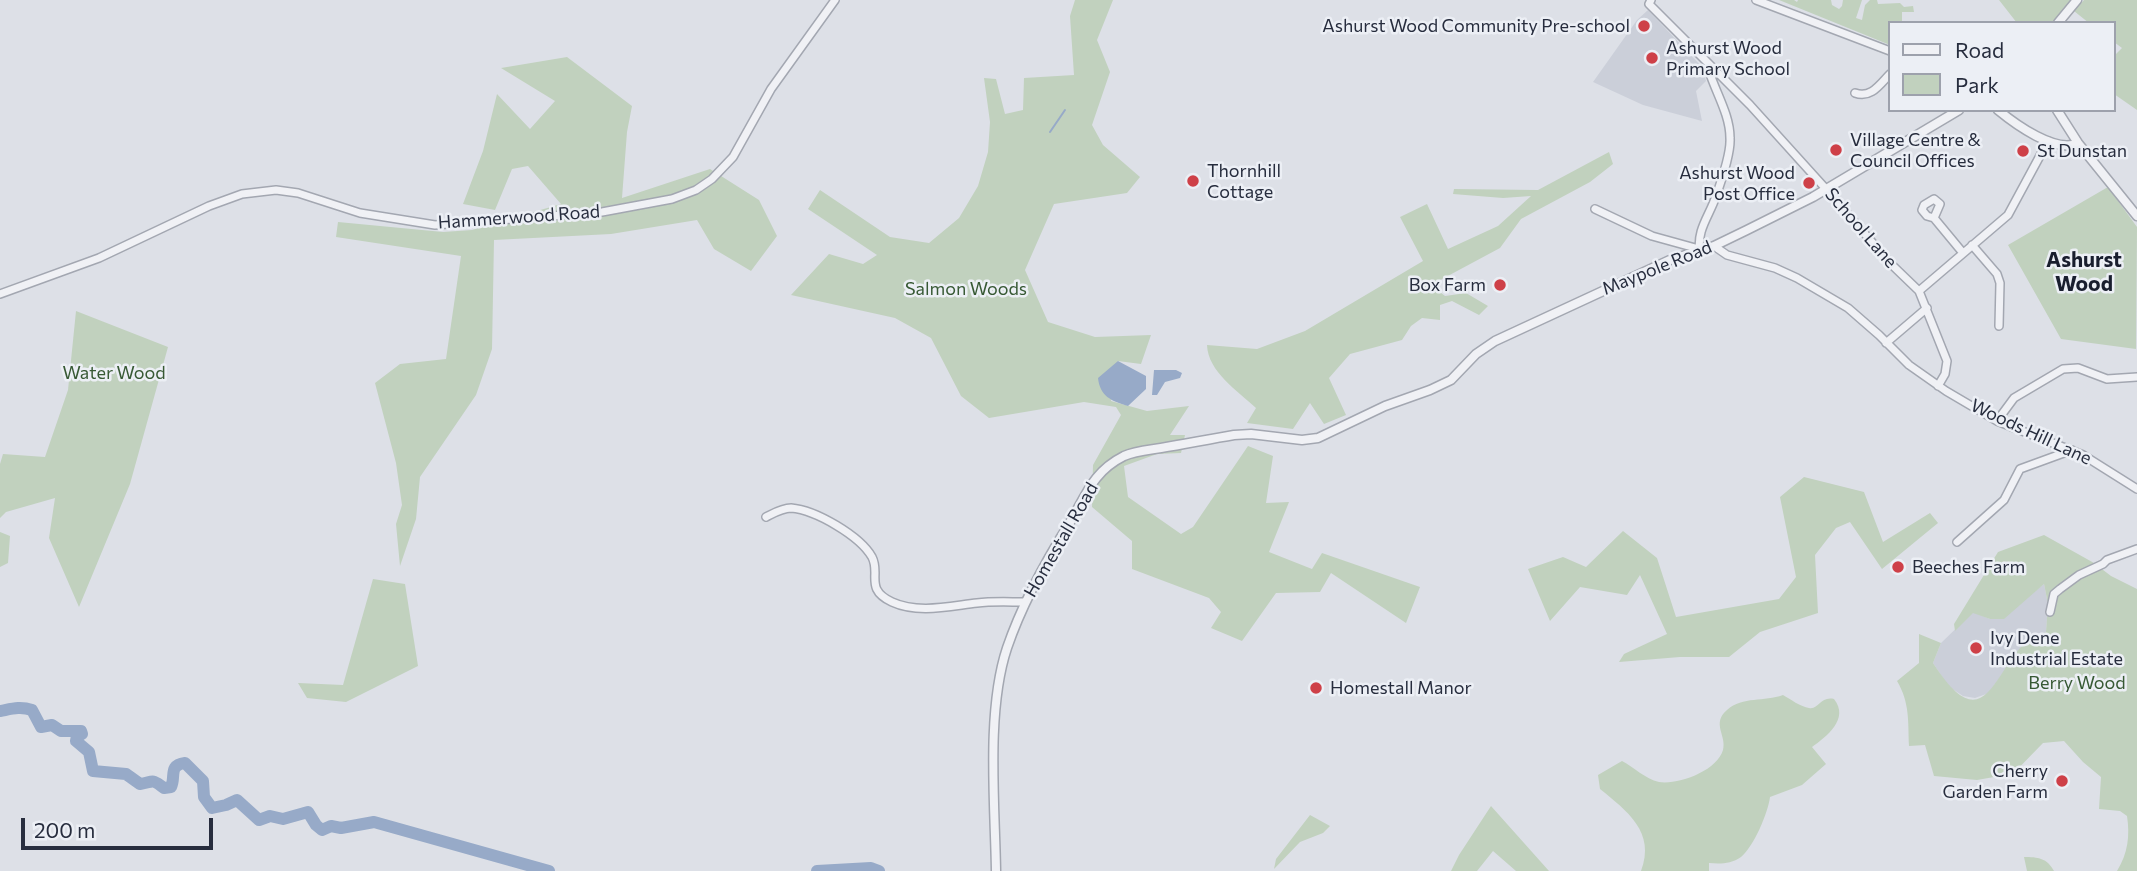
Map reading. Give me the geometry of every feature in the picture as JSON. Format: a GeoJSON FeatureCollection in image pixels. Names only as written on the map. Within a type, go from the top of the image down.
{"type":"FeatureCollection","features":[{"type":"Feature","properties":{"kind":"street","name":"Hammerwood Road"},"geometry":{"type":"LineString","coordinates":[[0,294],[99,258],[209,206],[242,194],[287,191],[360,213],[435,225],[603,212],[672,199],[696,190],[712,179],[733,157],[771,89],[835,0]]}},
{"type":"Feature","properties":{"kind":"street","name":"School Lane"},"geometry":{"type":"LineString","coordinates":[[1651,0],[1649,4],[1750,105],[1891,264],[1919,291],[1947,361],[1945,374],[1938,386]]}},
{"type":"Feature","properties":{"kind":"street"},"geometry":{"type":"LineString","coordinates":[[1756,0],[1888,50]]}},
{"type":"Feature","properties":{"kind":"street"},"geometry":{"type":"LineString","coordinates":[[2061,21],[2077,0]]}},
{"type":"Feature","properties":{"kind":"street"},"geometry":{"type":"LineString","coordinates":[[1595,209],[1651,236],[1700,251],[1701,230],[1716,196],[1731,139],[1724,109],[1709,71],[1710,66]]}},
{"type":"Feature","properties":{"kind":"street"},"geometry":{"type":"LineString","coordinates":[[1855,93],[1862,96],[1870,94],[1888,76]]}},
{"type":"Feature","properties":{"kind":"street","name":"Maypole Road"},"geometry":{"type":"LineString","coordinates":[[1355,419],[1451,380],[1476,354],[1494,341],[1549,314],[1670,260],[1714,246],[1826,188],[1956,112]]}},
{"type":"Feature","properties":{"kind":"street"},"geometry":{"type":"LineString","coordinates":[[2000,112],[2048,141],[2062,146],[2078,144]]}},
{"type":"Feature","properties":{"kind":"street"},"geometry":{"type":"LineString","coordinates":[[2058,112],[2078,144],[2137,216]]}},
{"type":"Feature","properties":{"kind":"street"},"geometry":{"type":"LineString","coordinates":[[1919,291],[2008,215],[2048,141]]}},
{"type":"Feature","properties":{"kind":"street"},"geometry":{"type":"LineString","coordinates":[[1934,218],[1963,253]]}},
{"type":"Feature","properties":{"kind":"street"},"geometry":{"type":"LineString","coordinates":[[1972,245],[1997,274],[2000,283],[1999,326]]}},
{"type":"Feature","properties":{"kind":"street","name":"Woods Hill Lane"},"geometry":{"type":"LineString","coordinates":[[1714,246],[1727,255],[1775,268],[1797,278],[1848,308],[1909,365],[1938,386],[1997,421],[2071,450],[2101,465],[2137,489]]}},
{"type":"Feature","properties":{"kind":"street"},"geometry":{"type":"LineString","coordinates":[[1886,343],[1927,308]]}},
{"type":"Feature","properties":{"kind":"street"},"geometry":{"type":"LineString","coordinates":[[1997,421],[2014,398],[2063,369],[2078,368],[2107,379],[2137,377]]}},
{"type":"Feature","properties":{"kind":"street","name":"Homestall Road"},"geometry":{"type":"LineString","coordinates":[[996,871],[994,746],[1006,649],[1025,602],[1089,486],[1107,467],[1127,454],[1234,435],[1318,438],[1355,419]]}},
{"type":"Feature","properties":{"kind":"street"},"geometry":{"type":"LineString","coordinates":[[1957,541],[2004,500],[2020,469],[2071,450]]}},
{"type":"Feature","properties":{"kind":"street"},"geometry":{"type":"LineString","coordinates":[[766,517],[779,510],[792,508],[840,528],[864,546],[871,555],[874,562],[873,580],[878,592],[892,603],[939,608],[977,603],[1025,602]]}},
{"type":"Feature","properties":{"kind":"street"},"geometry":{"type":"LineString","coordinates":[[2050,612],[2054,594],[2070,581],[2107,560],[2137,549]]}},
{"type":"Feature","properties":{"kind":"shaded area","name":"Ashurst Wood Primary School"},"geometry":{"type":"Polygon","coordinates":[[[1648,10],[1702,67],[1706,81],[1696,91],[1702,121],[1643,105],[1593,82],[1637,20],[1648,10]]]}},
{"type":"Feature","properties":{"kind":"shaded area"},"geometry":{"type":"Polygon","coordinates":[[[2044,584],[2048,604],[2046,633],[2031,638],[1989,693],[1975,698],[1963,696],[1948,686],[1933,663],[1941,643],[1973,612],[1990,619],[2044,584]]]}},
{"type":"Feature","properties":{"kind":"green space","name":"Salmon Woods"},"geometry":{"type":"Polygon","coordinates":[[[1075,0],[1113,0],[1097,40],[1110,72],[1092,125],[1103,145],[1140,177],[1127,193],[1054,204],[1025,270],[1048,322],[1095,337],[1151,335],[1141,364],[1118,361],[1111,401],[1147,411],[1189,406],[1170,435],[1185,435],[1181,453],[1157,454],[1124,466],[1128,497],[1181,534],[1193,527],[1248,446],[1273,456],[1266,503],[1289,502],[1269,552],[1312,569],[1322,553],[1420,587],[1406,623],[1331,573],[1320,592],[1276,593],[1242,641],[1211,628],[1221,612],[1209,598],[1132,569],[1132,541],[1092,507],[1093,465],[1121,415],[1116,407],[1084,402],[989,418],[961,396],[931,338],[895,318],[791,295],[829,254],[863,264],[877,255],[808,209],[820,190],[890,237],[929,243],[959,218],[978,186],[988,152],[990,122],[984,78],[996,79],[1005,114],[1023,110],[1024,78],[1074,75],[1070,16],[1075,0]]]}},
{"type":"Feature","properties":{"kind":"green space"},"geometry":{"type":"Polygon","coordinates":[[[1779,0],[1831,0],[1832,5],[1839,9],[1843,0],[1862,0],[1856,18],[1862,20],[1865,5],[1870,0],[1877,0],[1878,4],[1900,3],[1904,7],[1913,6],[1914,12],[1902,12],[1902,21],[1888,21],[1888,44],[1779,0]]]}},
{"type":"Feature","properties":{"kind":"green space"},"geometry":{"type":"Polygon","coordinates":[[[1999,0],[2074,0],[2057,21],[2015,21],[1999,0]]]}},
{"type":"Feature","properties":{"kind":"green space"},"geometry":{"type":"Polygon","coordinates":[[[2084,0],[2137,0],[2137,110],[2116,95],[2116,54],[2122,48],[2116,44],[2116,21],[2086,21],[2074,11],[2084,0]]]}},
{"type":"Feature","properties":{"kind":"green space"},"geometry":{"type":"Polygon","coordinates":[[[567,57],[632,106],[627,132],[622,198],[710,169],[759,200],[777,236],[751,271],[714,249],[697,220],[611,234],[494,240],[492,349],[476,395],[420,477],[416,519],[400,566],[396,524],[402,505],[396,463],[375,383],[400,364],[446,359],[461,256],[336,237],[338,222],[443,232],[472,230],[561,204],[528,166],[512,169],[495,210],[463,204],[483,151],[497,94],[530,129],[555,101],[501,68],[567,57]]]}},
{"type":"Feature","properties":{"kind":"green space"},"geometry":{"type":"Polygon","coordinates":[[[1609,152],[1613,164],[1590,182],[1521,219],[1500,248],[1431,285],[1445,296],[1466,293],[1488,306],[1479,315],[1452,301],[1440,305],[1440,320],[1422,318],[1411,326],[1402,340],[1350,354],[1329,378],[1346,415],[1324,424],[1310,403],[1293,429],[1247,423],[1256,408],[1218,372],[1207,345],[1257,349],[1305,331],[1423,261],[1400,217],[1427,204],[1448,249],[1498,226],[1531,196],[1503,198],[1453,194],[1454,189],[1538,190],[1609,152]]]}},
{"type":"Feature","properties":{"kind":"green space"},"geometry":{"type":"Polygon","coordinates":[[[2108,187],[2137,227],[2136,349],[2061,339],[2008,245],[2108,187]]]}},
{"type":"Feature","properties":{"kind":"green space","name":"Water Wood"},"geometry":{"type":"Polygon","coordinates":[[[76,311],[168,347],[130,484],[79,607],[49,538],[55,498],[6,512],[0,518],[0,464],[3,454],[45,457],[68,390],[76,311]]]}},
{"type":"Feature","properties":{"kind":"green space"},"geometry":{"type":"Polygon","coordinates":[[[1804,477],[1864,492],[1883,542],[1930,513],[1938,523],[1882,569],[1850,522],[1836,528],[1815,555],[1818,613],[1760,632],[1729,657],[1680,657],[1619,662],[1624,654],[1667,634],[1640,575],[1627,595],[1580,587],[1550,621],[1528,569],[1563,557],[1586,567],[1623,531],[1657,558],[1676,617],[1779,599],[1796,577],[1780,497],[1804,477]]]}},
{"type":"Feature","properties":{"kind":"green space"},"geometry":{"type":"Polygon","coordinates":[[[0,532],[10,536],[8,563],[0,567],[0,532]]]}},
{"type":"Feature","properties":{"kind":"green space","name":"Berry Wood"},"geometry":{"type":"Polygon","coordinates":[[[2044,535],[2137,589],[2137,871],[2117,871],[2127,844],[2127,816],[2120,811],[2099,809],[2101,777],[2064,741],[2043,743],[2008,779],[1994,777],[1977,780],[1934,776],[1925,745],[1909,746],[1906,705],[1897,681],[1919,663],[1919,634],[1941,643],[1933,663],[1951,687],[1966,698],[1978,699],[1988,692],[2018,650],[2031,638],[2046,632],[2048,604],[2044,584],[2004,619],[1990,619],[1973,613],[1955,631],[1954,624],[1998,552],[2044,535]]]}},
{"type":"Feature","properties":{"kind":"green space"},"geometry":{"type":"Polygon","coordinates":[[[373,579],[405,584],[418,666],[346,702],[307,698],[298,683],[343,685],[373,579]]]}},
{"type":"Feature","properties":{"kind":"green space"},"geometry":{"type":"Polygon","coordinates":[[[1783,695],[1809,708],[1826,699],[1834,699],[1838,706],[1838,720],[1829,733],[1812,747],[1826,764],[1802,785],[1770,797],[1755,837],[1741,857],[1725,863],[1709,863],[1709,871],[1641,871],[1645,857],[1642,834],[1629,814],[1600,789],[1598,775],[1622,761],[1659,782],[1676,781],[1696,775],[1713,764],[1723,750],[1720,720],[1727,710],[1747,701],[1783,695]]]}},
{"type":"Feature","properties":{"kind":"green space"},"geometry":{"type":"Polygon","coordinates":[[[1491,806],[1549,871],[1516,871],[1493,851],[1477,871],[1451,871],[1491,806]]]}},
{"type":"Feature","properties":{"kind":"green space"},"geometry":{"type":"Polygon","coordinates":[[[1310,815],[1330,826],[1323,833],[1300,842],[1274,869],[1276,859],[1310,815]]]}},
{"type":"Feature","properties":{"kind":"green space"},"geometry":{"type":"Polygon","coordinates":[[[2024,857],[2042,859],[2054,871],[2027,871],[2024,857]]]}},
{"type":"Feature","properties":{"kind":"water"},"geometry":{"type":"Polygon","coordinates":[[[1118,361],[1146,376],[1146,389],[1128,406],[1107,397],[1099,384],[1098,378],[1118,361]]]}},
{"type":"Feature","properties":{"kind":"water"},"geometry":{"type":"Polygon","coordinates":[[[1154,370],[1176,370],[1182,373],[1180,378],[1165,382],[1157,395],[1152,395],[1154,370]]]}},
{"type":"Feature","properties":{"kind":"waterway"},"geometry":{"type":"LineString","coordinates":[[1050,132],[1065,110]]}},
{"type":"Feature","properties":{"kind":"waterway"},"geometry":{"type":"LineString","coordinates":[[0,711],[28,709],[32,710],[41,727],[52,725],[61,731],[81,731],[82,734],[77,736],[76,741],[89,752],[93,771],[126,774],[140,784],[154,782],[164,788],[171,787],[176,766],[185,763],[203,781],[204,797],[212,808],[237,800],[259,820],[270,816],[283,819],[308,812],[322,830],[331,826],[341,828],[374,822],[549,871]]}},
{"type":"Feature","properties":{"kind":"waterway"},"geometry":{"type":"LineString","coordinates":[[817,871],[871,868],[879,871]]}},
{"type":"Feature","properties":{"kind":"place","name":"Ashurst Wood Community Pre-school"},"geometry":{"type":"Point","coordinates":[1644,26]}},
{"type":"Feature","properties":{"kind":"place","name":"Ashurst Wood Primary School"},"geometry":{"type":"Point","coordinates":[1652,58]}},
{"type":"Feature","properties":{"kind":"place","name":"Village Centre & Council Offices"},"geometry":{"type":"Point","coordinates":[1836,150]}},
{"type":"Feature","properties":{"kind":"place","name":"St Dunstan"},"geometry":{"type":"Point","coordinates":[2023,151]}},
{"type":"Feature","properties":{"kind":"place","name":"Thornhill Cottage"},"geometry":{"type":"Point","coordinates":[1193,181]}},
{"type":"Feature","properties":{"kind":"place","name":"Ashurst Wood Post Office"},"geometry":{"type":"Point","coordinates":[1809,183]}},
{"type":"Feature","properties":{"kind":"place","name":"Box Farm"},"geometry":{"type":"Point","coordinates":[1500,285]}},
{"type":"Feature","properties":{"kind":"place","name":"Beeches Farm"},"geometry":{"type":"Point","coordinates":[1898,567]}},
{"type":"Feature","properties":{"kind":"place","name":"Ivy Dene Industrial Estate"},"geometry":{"type":"Point","coordinates":[1976,648]}},
{"type":"Feature","properties":{"kind":"place","name":"Homestall Manor"},"geometry":{"type":"Point","coordinates":[1316,688]}},
{"type":"Feature","properties":{"kind":"place","name":"Cherry Garden Farm"},"geometry":{"type":"Point","coordinates":[2062,781]}},
{"type":"Feature","properties":{"kind":"district","name":"Ashurst Wood"},"geometry":{"type":"Point","coordinates":[2084,272]}}]}
